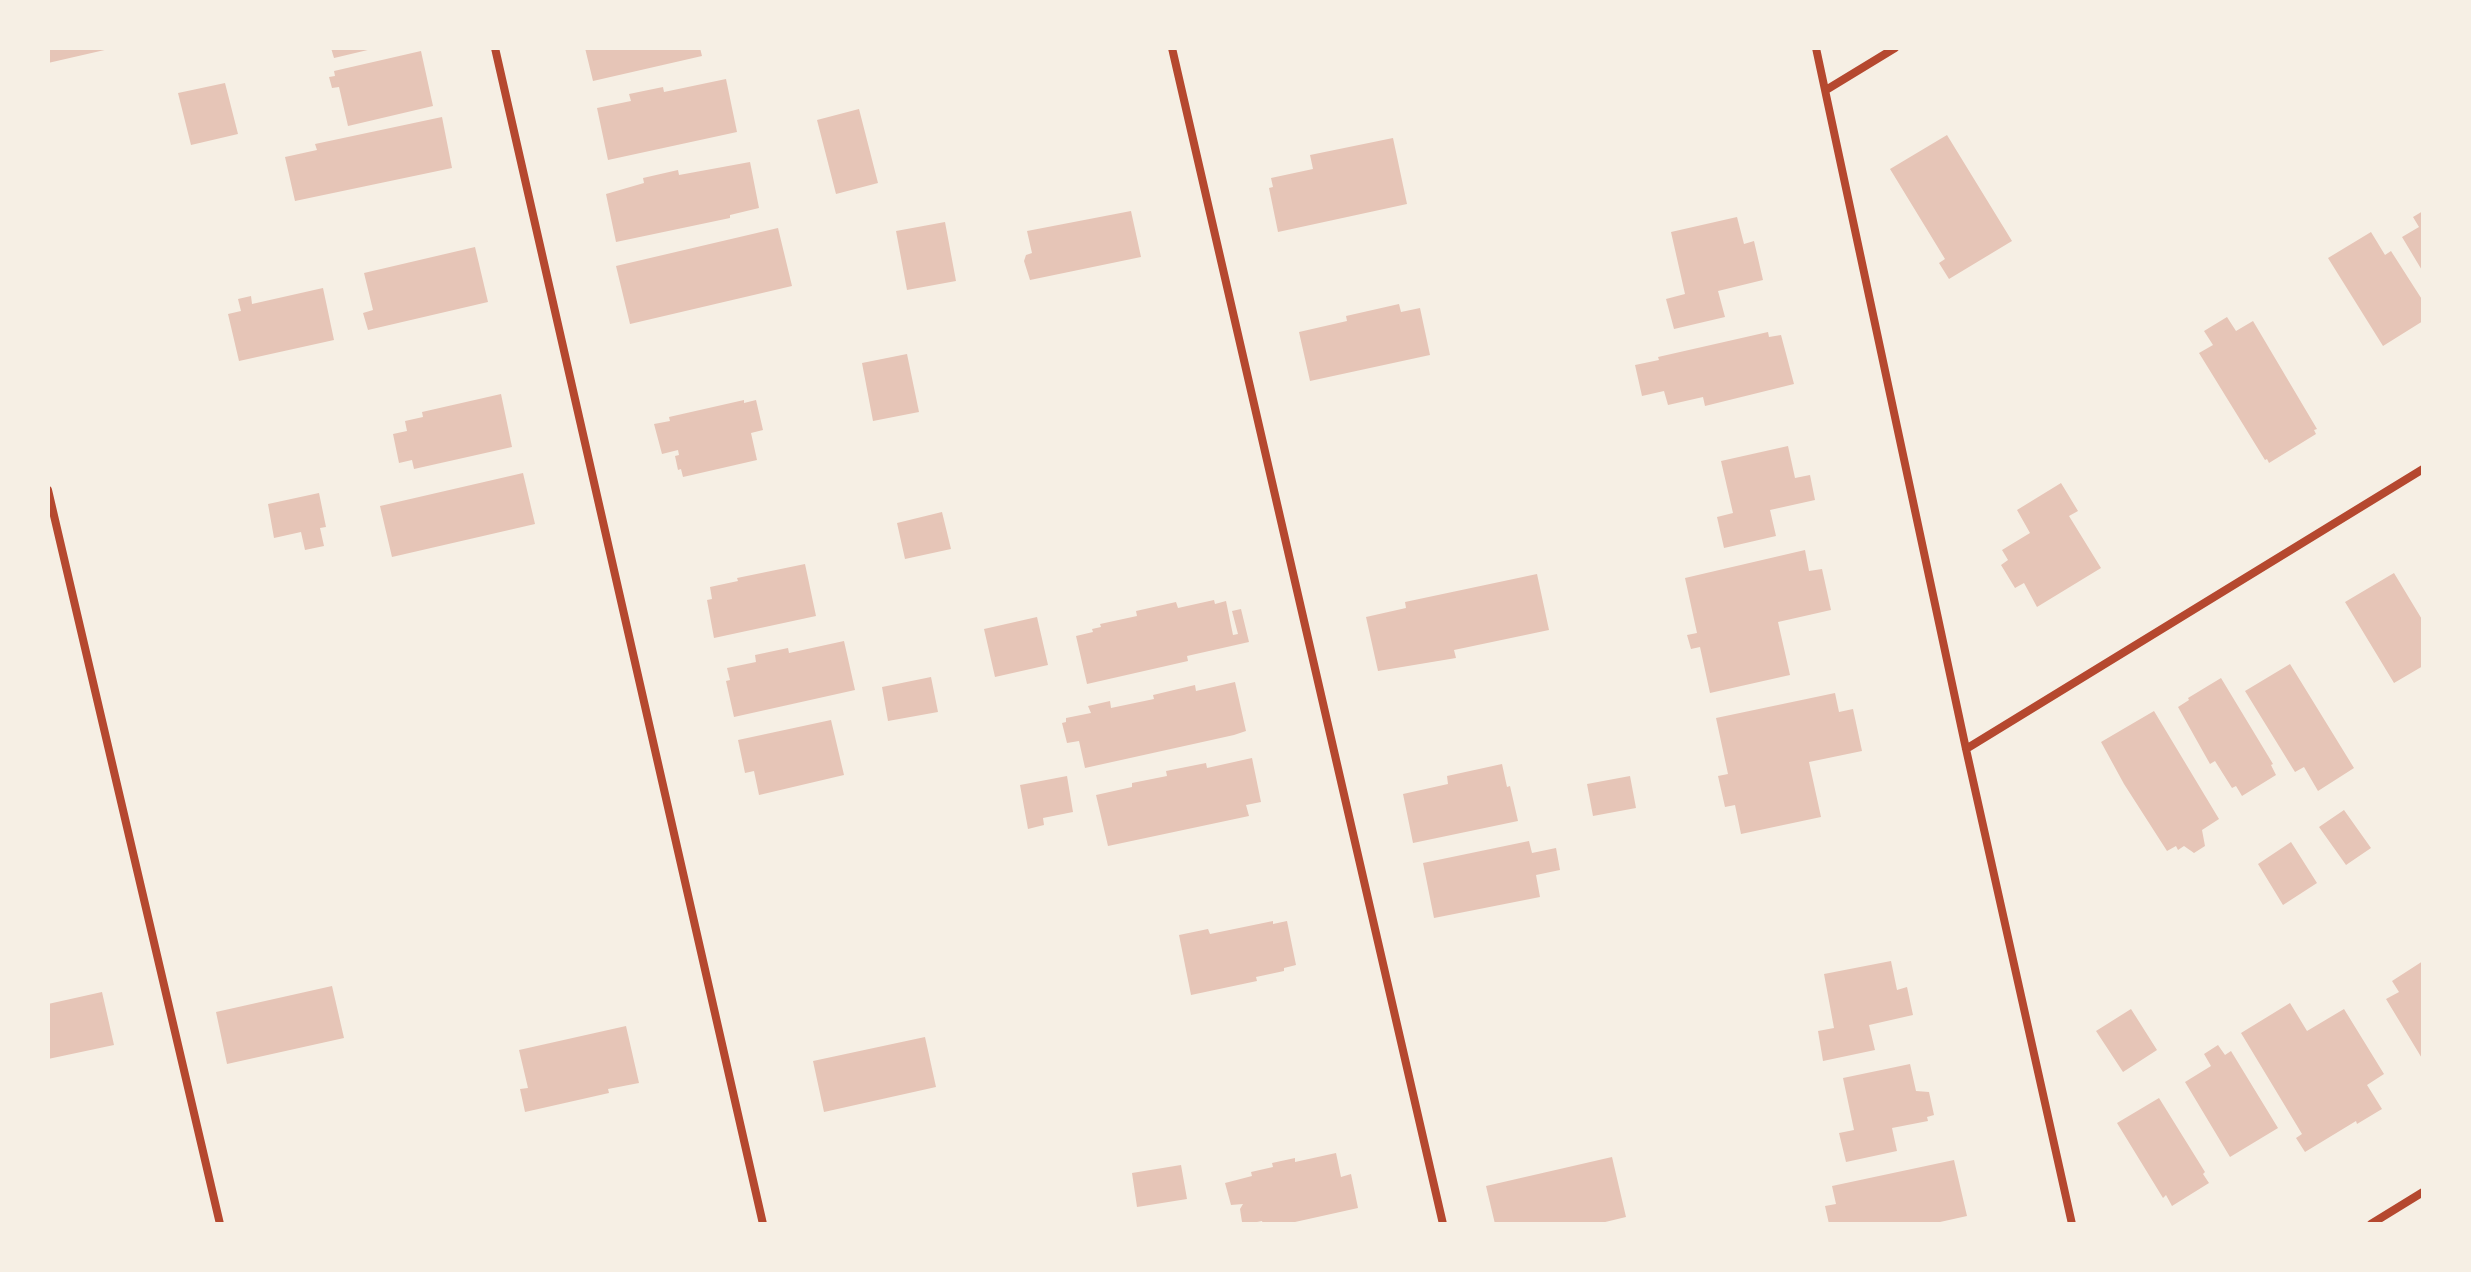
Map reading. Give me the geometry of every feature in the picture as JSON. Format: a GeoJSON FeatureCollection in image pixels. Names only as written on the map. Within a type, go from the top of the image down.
{"type":"FeatureCollection","features":[{"type":"Feature","properties":{"kind":"street"},"geometry":{"type":"LineString","coordinates":[[495,48],[763,1224]]}},
{"type":"Feature","properties":{"kind":"street"},"geometry":{"type":"LineString","coordinates":[[1172,48],[1443,1224]]}},
{"type":"Feature","properties":{"kind":"street"},"geometry":{"type":"LineString","coordinates":[[1816,48],[1966,749],[2072,1224]]}},
{"type":"Feature","properties":{"kind":"street"},"geometry":{"type":"LineString","coordinates":[[1826,90],[1895,48]]}},
{"type":"Feature","properties":{"kind":"street"},"geometry":{"type":"LineString","coordinates":[[1966,749],[2423,469]]}},
{"type":"Feature","properties":{"kind":"street"},"geometry":{"type":"LineString","coordinates":[[48,490],[220,1224]]}},
{"type":"Feature","properties":{"kind":"street"},"geometry":{"type":"LineString","coordinates":[[2371,1224],[2423,1192]]}},
{"type":"Feature","properties":{"kind":"building"},"geometry":{"type":"Polygon","coordinates":[[[48,48],[109,48],[109,49],[48,63],[48,48]]]}},
{"type":"Feature","properties":{"kind":"building"},"geometry":{"type":"Polygon","coordinates":[[[331,48],[371,48],[372,49],[334,58],[331,48]]]}},
{"type":"Feature","properties":{"kind":"building"},"geometry":{"type":"Polygon","coordinates":[[[585,48],[700,48],[702,56],[593,81],[585,48]]]}},
{"type":"Feature","properties":{"kind":"building"},"geometry":{"type":"Polygon","coordinates":[[[421,51],[433,106],[348,126],[339,87],[332,88],[329,77],[335,76],[334,71],[421,51]]]}},
{"type":"Feature","properties":{"kind":"building"},"geometry":{"type":"Polygon","coordinates":[[[726,79],[737,132],[608,160],[597,108],[631,101],[629,94],[663,87],[664,92],[726,79]]]}},
{"type":"Feature","properties":{"kind":"building"},"geometry":{"type":"Polygon","coordinates":[[[225,83],[238,134],[191,145],[178,93],[225,83]]]}},
{"type":"Feature","properties":{"kind":"building"},"geometry":{"type":"Polygon","coordinates":[[[859,109],[878,183],[836,194],[817,120],[859,109]]]}},
{"type":"Feature","properties":{"kind":"building"},"geometry":{"type":"Polygon","coordinates":[[[442,117],[452,168],[295,201],[285,157],[317,150],[315,144],[442,117]]]}},
{"type":"Feature","properties":{"kind":"building"},"geometry":{"type":"Polygon","coordinates":[[[1947,135],[2012,241],[1949,279],[1939,263],[1945,259],[1890,169],[1947,135]]]}},
{"type":"Feature","properties":{"kind":"building"},"geometry":{"type":"Polygon","coordinates":[[[1393,138],[1407,204],[1278,232],[1269,188],[1273,187],[1271,178],[1313,169],[1310,155],[1393,138]]]}},
{"type":"Feature","properties":{"kind":"building"},"geometry":{"type":"Polygon","coordinates":[[[750,162],[759,208],[730,215],[730,218],[616,242],[606,194],[644,183],[643,178],[678,170],[679,175],[750,162]]]}},
{"type":"Feature","properties":{"kind":"building"},"geometry":{"type":"Polygon","coordinates":[[[1131,211],[1141,257],[1030,280],[1024,261],[1026,255],[1032,253],[1027,231],[1131,211]]]}},
{"type":"Feature","properties":{"kind":"building"},"geometry":{"type":"Polygon","coordinates":[[[2423,211],[2423,272],[2402,237],[2419,227],[2413,217],[2423,211]]]}},
{"type":"Feature","properties":{"kind":"building"},"geometry":{"type":"Polygon","coordinates":[[[1737,217],[1744,244],[1754,241],[1763,280],[1718,291],[1725,317],[1674,329],[1666,299],[1685,294],[1671,232],[1737,217]]]}},
{"type":"Feature","properties":{"kind":"building"},"geometry":{"type":"Polygon","coordinates":[[[945,222],[956,281],[907,290],[896,231],[945,222]]]}},
{"type":"Feature","properties":{"kind":"building"},"geometry":{"type":"Polygon","coordinates":[[[778,228],[792,286],[630,324],[616,266],[778,228]]]}},
{"type":"Feature","properties":{"kind":"building"},"geometry":{"type":"Polygon","coordinates":[[[2371,232],[2385,255],[2391,251],[2423,301],[2423,321],[2383,346],[2328,258],[2371,232]]]}},
{"type":"Feature","properties":{"kind":"building"},"geometry":{"type":"Polygon","coordinates":[[[475,247],[488,302],[368,330],[363,313],[373,310],[364,273],[475,247]]]}},
{"type":"Feature","properties":{"kind":"building"},"geometry":{"type":"Polygon","coordinates":[[[323,288],[334,340],[239,361],[228,314],[241,311],[238,299],[251,296],[252,304],[323,288]]]}},
{"type":"Feature","properties":{"kind":"building"},"geometry":{"type":"Polygon","coordinates":[[[1399,304],[1401,312],[1420,308],[1430,355],[1310,381],[1299,332],[1347,321],[1346,316],[1399,304]]]}},
{"type":"Feature","properties":{"kind":"building"},"geometry":{"type":"Polygon","coordinates":[[[2227,317],[2236,331],[2253,321],[2317,429],[2314,430],[2316,434],[2269,463],[2199,353],[2213,345],[2204,331],[2227,317]]]}},
{"type":"Feature","properties":{"kind":"building"},"geometry":{"type":"Polygon","coordinates":[[[1768,332],[1769,337],[1781,335],[1794,384],[1705,406],[1703,397],[1668,405],[1664,391],[1642,396],[1635,365],[1768,332]]]}},
{"type":"Feature","properties":{"kind":"building"},"geometry":{"type":"Polygon","coordinates":[[[907,354],[919,412],[873,421],[862,363],[907,354]]]}},
{"type":"Feature","properties":{"kind":"building"},"geometry":{"type":"Polygon","coordinates":[[[501,394],[512,447],[414,469],[412,460],[399,463],[393,434],[407,431],[405,421],[423,417],[422,412],[501,394]]]}},
{"type":"Feature","properties":{"kind":"building"},"geometry":{"type":"Polygon","coordinates":[[[744,400],[744,403],[756,400],[763,430],[751,433],[757,460],[683,477],[675,456],[679,455],[678,450],[662,454],[654,424],[670,421],[669,417],[744,400]]]}},
{"type":"Feature","properties":{"kind":"building"},"geometry":{"type":"Polygon","coordinates":[[[1788,446],[1795,478],[1810,475],[1815,500],[1770,510],[1776,536],[1724,548],[1717,517],[1733,513],[1721,461],[1788,446]]]}},
{"type":"Feature","properties":{"kind":"building"},"geometry":{"type":"Polygon","coordinates":[[[523,473],[535,524],[392,557],[380,506],[523,473]]]}},
{"type":"Feature","properties":{"kind":"building"},"geometry":{"type":"Polygon","coordinates":[[[2061,483],[2078,511],[2069,516],[2101,568],[2037,607],[2024,583],[2015,588],[2001,565],[2008,560],[2002,550],[2030,533],[2017,510],[2061,483]]]}},
{"type":"Feature","properties":{"kind":"building"},"geometry":{"type":"Polygon","coordinates":[[[319,493],[326,527],[320,528],[324,546],[305,550],[301,532],[274,538],[268,504],[319,493]]]}},
{"type":"Feature","properties":{"kind":"building"},"geometry":{"type":"Polygon","coordinates":[[[942,512],[951,549],[905,559],[897,523],[942,512]]]}},
{"type":"Feature","properties":{"kind":"building"},"geometry":{"type":"Polygon","coordinates":[[[1805,550],[1809,571],[1822,569],[1831,610],[1778,622],[1790,675],[1710,693],[1700,647],[1691,649],[1687,635],[1697,633],[1685,578],[1805,550]]]}},
{"type":"Feature","properties":{"kind":"building"},"geometry":{"type":"Polygon","coordinates":[[[805,564],[816,616],[714,638],[707,600],[712,599],[710,587],[805,564]]]}},
{"type":"Feature","properties":{"kind":"building"},"geometry":{"type":"Polygon","coordinates":[[[2394,573],[2423,621],[2423,666],[2394,683],[2345,602],[2394,573]]]}},
{"type":"Feature","properties":{"kind":"building"},"geometry":{"type":"Polygon","coordinates":[[[1537,574],[1549,630],[1454,650],[1456,658],[1378,671],[1366,617],[1406,608],[1405,602],[1537,574]]]}},
{"type":"Feature","properties":{"kind":"building"},"geometry":{"type":"Polygon","coordinates":[[[1214,600],[1215,604],[1226,601],[1233,635],[1238,634],[1232,611],[1241,609],[1249,642],[1187,656],[1188,661],[1087,684],[1076,636],[1093,632],[1092,629],[1101,627],[1100,624],[1137,616],[1136,611],[1176,602],[1178,608],[1214,600]]]}},
{"type":"Feature","properties":{"kind":"building"},"geometry":{"type":"Polygon","coordinates":[[[1037,617],[1048,665],[995,677],[984,629],[1037,617]]]}},
{"type":"Feature","properties":{"kind":"building"},"geometry":{"type":"Polygon","coordinates":[[[844,641],[855,690],[734,717],[726,681],[730,680],[727,668],[756,662],[755,655],[788,648],[789,653],[844,641]]]}},
{"type":"Feature","properties":{"kind":"building"},"geometry":{"type":"Polygon","coordinates":[[[2290,664],[2354,768],[2318,791],[2304,767],[2295,772],[2245,691],[2290,664]]]}},
{"type":"Feature","properties":{"kind":"building"},"geometry":{"type":"Polygon","coordinates":[[[931,677],[938,712],[888,721],[882,687],[931,677]]]}},
{"type":"Feature","properties":{"kind":"building"},"geometry":{"type":"Polygon","coordinates":[[[2221,678],[2273,764],[2276,775],[2242,796],[2236,786],[2232,788],[2215,761],[2210,764],[2178,707],[2221,678]]]}},
{"type":"Feature","properties":{"kind":"building"},"geometry":{"type":"Polygon","coordinates":[[[1235,682],[1246,731],[1085,768],[1079,741],[1067,743],[1062,723],[1066,722],[1066,718],[1091,713],[1088,706],[1110,701],[1111,708],[1154,699],[1153,695],[1195,685],[1196,691],[1235,682]]]}},
{"type":"Feature","properties":{"kind":"building"},"geometry":{"type":"Polygon","coordinates":[[[1835,693],[1839,712],[1853,709],[1862,751],[1809,762],[1821,817],[1741,834],[1735,805],[1725,807],[1718,776],[1728,774],[1716,718],[1835,693]]]}},
{"type":"Feature","properties":{"kind":"building"},"geometry":{"type":"Polygon","coordinates":[[[2154,711],[2219,819],[2202,830],[2205,846],[2194,853],[2184,846],[2167,851],[2101,742],[2154,711]]]}},
{"type":"Feature","properties":{"kind":"building"},"geometry":{"type":"Polygon","coordinates":[[[831,720],[844,775],[759,795],[754,771],[745,773],[738,740],[831,720]]]}},
{"type":"Feature","properties":{"kind":"building"},"geometry":{"type":"Polygon","coordinates":[[[1252,758],[1261,802],[1246,805],[1249,816],[1108,846],[1096,795],[1167,776],[1166,771],[1206,763],[1207,768],[1252,758]]]}},
{"type":"Feature","properties":{"kind":"building"},"geometry":{"type":"Polygon","coordinates":[[[1502,764],[1518,821],[1413,843],[1403,794],[1448,784],[1447,776],[1502,764]]]}},
{"type":"Feature","properties":{"kind":"building"},"geometry":{"type":"Polygon","coordinates":[[[1067,776],[1073,812],[1043,818],[1044,825],[1028,829],[1020,785],[1067,776]]]}},
{"type":"Feature","properties":{"kind":"building"},"geometry":{"type":"Polygon","coordinates":[[[1630,776],[1636,808],[1593,816],[1587,784],[1630,776]]]}},
{"type":"Feature","properties":{"kind":"building"},"geometry":{"type":"Polygon","coordinates":[[[2344,810],[2371,848],[2346,865],[2319,827],[2344,810]]]}},
{"type":"Feature","properties":{"kind":"building"},"geometry":{"type":"Polygon","coordinates":[[[1529,841],[1532,853],[1556,848],[1560,870],[1536,875],[1540,897],[1434,918],[1423,863],[1529,841]]]}},
{"type":"Feature","properties":{"kind":"building"},"geometry":{"type":"Polygon","coordinates":[[[2291,842],[2317,883],[2283,905],[2258,864],[2291,842]]]}},
{"type":"Feature","properties":{"kind":"building"},"geometry":{"type":"Polygon","coordinates":[[[1273,921],[1273,924],[1287,921],[1296,965],[1256,977],[1257,981],[1191,995],[1179,935],[1208,929],[1210,934],[1273,921]]]}},
{"type":"Feature","properties":{"kind":"building"},"geometry":{"type":"Polygon","coordinates":[[[1891,961],[1897,990],[1907,987],[1913,1015],[1869,1025],[1875,1050],[1823,1061],[1818,1031],[1834,1028],[1824,974],[1891,961]]]}},
{"type":"Feature","properties":{"kind":"building"},"geometry":{"type":"Polygon","coordinates":[[[2423,961],[2423,1060],[2386,999],[2399,992],[2392,981],[2423,961]]]}},
{"type":"Feature","properties":{"kind":"building"},"geometry":{"type":"Polygon","coordinates":[[[332,986],[344,1038],[227,1064],[216,1012],[332,986]]]}},
{"type":"Feature","properties":{"kind":"building"},"geometry":{"type":"Polygon","coordinates":[[[102,992],[114,1045],[48,1059],[48,1004],[102,992]]]}},
{"type":"Feature","properties":{"kind":"building"},"geometry":{"type":"Polygon","coordinates":[[[2290,1003],[2307,1031],[2344,1009],[2384,1074],[2367,1085],[2382,1109],[2305,1152],[2296,1138],[2302,1134],[2241,1033],[2290,1003]]]}},
{"type":"Feature","properties":{"kind":"building"},"geometry":{"type":"Polygon","coordinates":[[[2131,1009],[2157,1050],[2123,1072],[2096,1031],[2131,1009]]]}},
{"type":"Feature","properties":{"kind":"building"},"geometry":{"type":"Polygon","coordinates":[[[626,1026],[639,1083],[525,1112],[520,1089],[528,1088],[519,1050],[626,1026]]]}},
{"type":"Feature","properties":{"kind":"building"},"geometry":{"type":"Polygon","coordinates":[[[925,1037],[936,1087],[824,1112],[813,1061],[925,1037]]]}},
{"type":"Feature","properties":{"kind":"building"},"geometry":{"type":"Polygon","coordinates":[[[2218,1045],[2225,1055],[2231,1051],[2278,1128],[2230,1157],[2185,1082],[2211,1066],[2204,1054],[2218,1045]]]}},
{"type":"Feature","properties":{"kind":"building"},"geometry":{"type":"Polygon","coordinates":[[[1910,1064],[1916,1091],[1929,1092],[1934,1115],[1927,1117],[1928,1121],[1892,1128],[1897,1151],[1846,1162],[1839,1133],[1854,1130],[1843,1078],[1910,1064]]]}},
{"type":"Feature","properties":{"kind":"building"},"geometry":{"type":"Polygon","coordinates":[[[2159,1098],[2209,1183],[2172,1206],[2166,1195],[2163,1198],[2117,1123],[2159,1098]]]}},
{"type":"Feature","properties":{"kind":"building"},"geometry":{"type":"Polygon","coordinates":[[[1336,1153],[1341,1177],[1351,1174],[1358,1208],[1286,1224],[1263,1224],[1262,1221],[1247,1224],[1242,1222],[1240,1209],[1243,1204],[1231,1205],[1225,1183],[1252,1176],[1251,1172],[1273,1167],[1272,1163],[1295,1158],[1295,1162],[1336,1153]]]}},
{"type":"Feature","properties":{"kind":"building"},"geometry":{"type":"Polygon","coordinates":[[[1612,1157],[1626,1217],[1597,1224],[1495,1224],[1486,1186],[1612,1157]]]}},
{"type":"Feature","properties":{"kind":"building"},"geometry":{"type":"Polygon","coordinates":[[[1954,1160],[1967,1216],[1931,1224],[1829,1224],[1825,1206],[1836,1204],[1832,1186],[1954,1160]]]}},
{"type":"Feature","properties":{"kind":"building"},"geometry":{"type":"Polygon","coordinates":[[[1181,1165],[1187,1199],[1137,1207],[1132,1173],[1181,1165]]]}}]}
